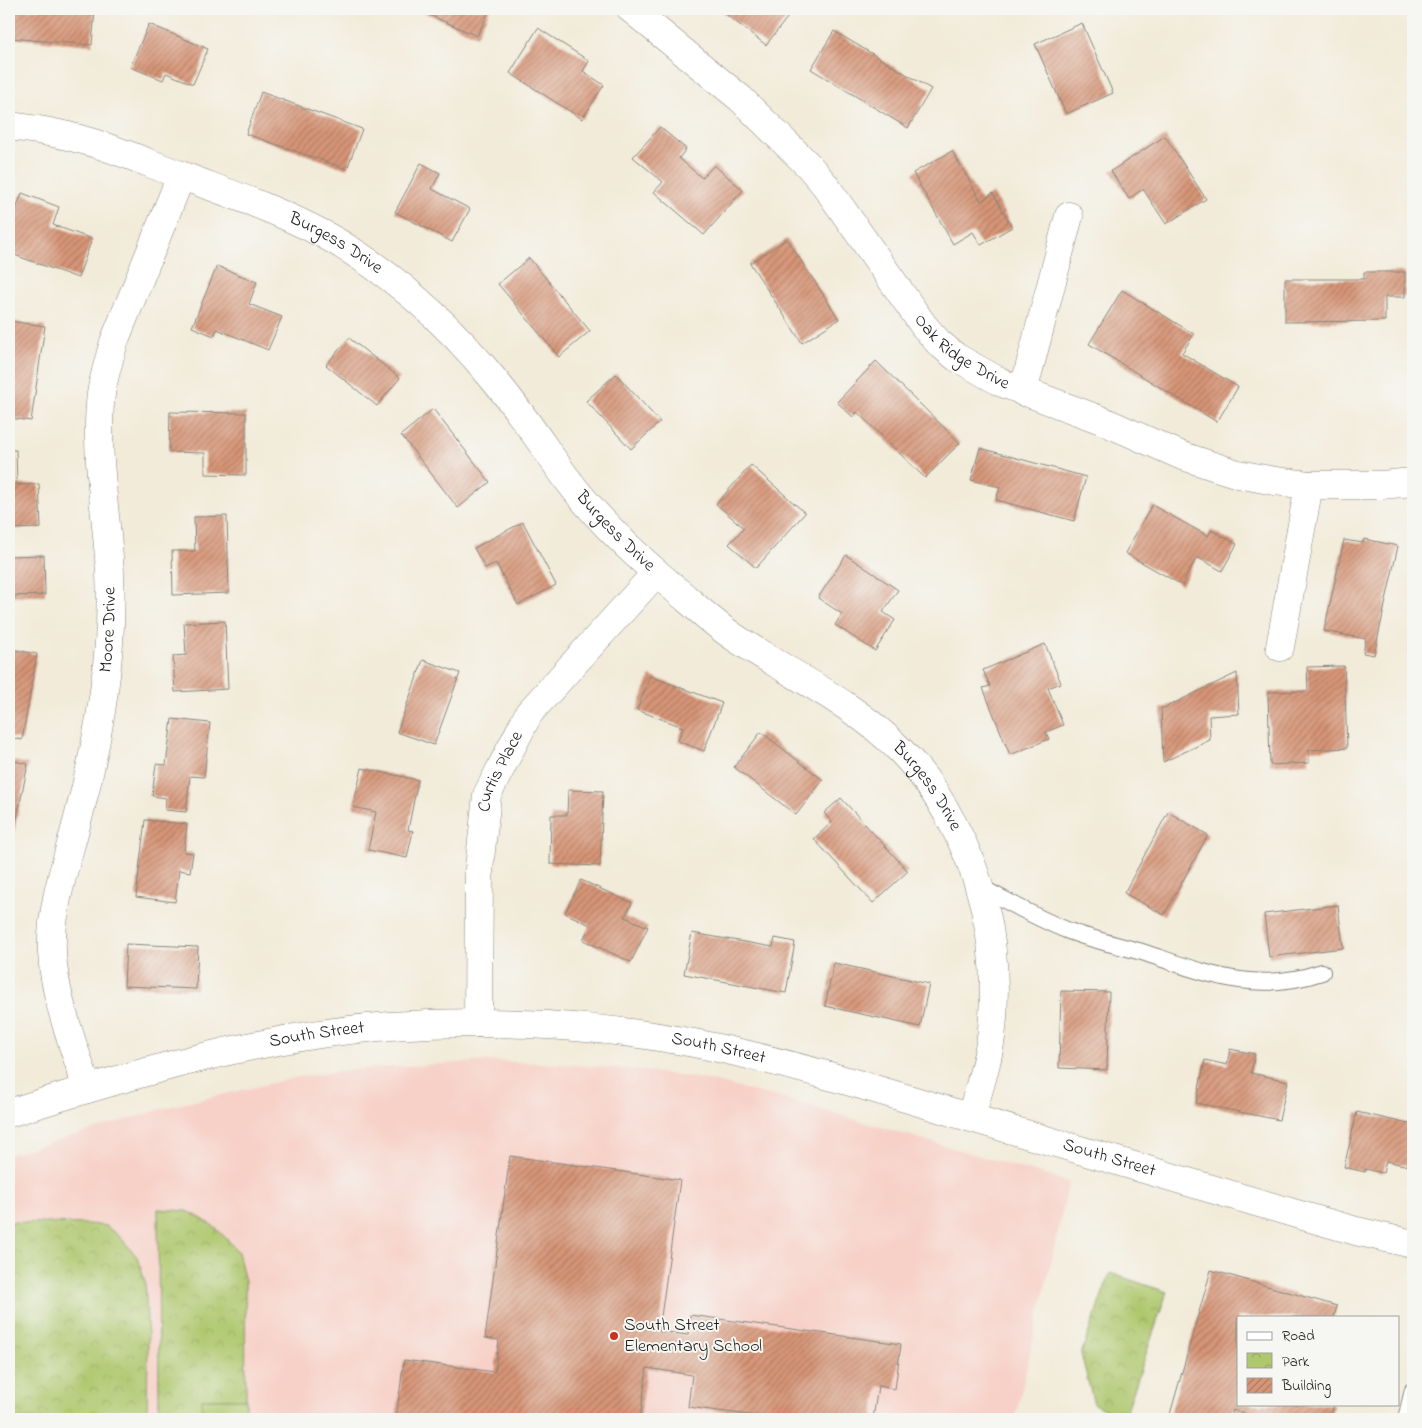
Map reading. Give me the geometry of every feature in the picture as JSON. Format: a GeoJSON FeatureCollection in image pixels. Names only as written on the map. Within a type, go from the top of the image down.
{"type":"FeatureCollection","features":[{"type":"Feature","properties":{"kind":"street","name":"Oak Ridge Drive"},"geometry":{"type":"LineString","coordinates":[[631,9],[741,99],[809,166],[825,185],[924,326],[939,343],[956,357],[1002,384],[1102,420],[1180,455],[1238,474],[1309,485],[1413,482]]}},
{"type":"Feature","properties":{"kind":"street","name":"Burgess Drive"},"geometry":{"type":"LineString","coordinates":[[9,126],[47,131],[86,140],[284,216],[352,251],[403,288],[464,346],[495,380],[569,482],[603,520],[656,573],[732,636],[856,713],[899,749],[932,790],[953,823],[980,887],[989,928],[994,994],[990,1041],[971,1118]]}},
{"type":"Feature","properties":{"kind":"street","name":"Moore Drive"},"geometry":{"type":"LineString","coordinates":[[87,1089],[64,1014],[54,972],[52,928],[64,870],[89,776],[106,672],[110,617],[110,574],[100,455],[102,394],[114,342],[181,176]]}},
{"type":"Feature","properties":{"kind":"street"},"geometry":{"type":"LineString","coordinates":[[1023,392],[1069,216]]}},
{"type":"Feature","properties":{"kind":"street"},"geometry":{"type":"LineString","coordinates":[[1280,647],[1309,485]]}},
{"type":"Feature","properties":{"kind":"street","name":"Curtis Place"},"geometry":{"type":"LineString","coordinates":[[478,1023],[479,869],[487,795],[529,713],[656,573]]}},
{"type":"Feature","properties":{"kind":"street","name":"South Street"},"geometry":{"type":"LineString","coordinates":[[9,1113],[214,1054],[270,1043],[387,1026],[478,1023],[532,1024],[585,1028],[690,1042],[798,1067],[1293,1213],[1356,1231],[1413,1244]]}},
{"type":"Feature","properties":{"kind":"lane"},"geometry":{"type":"LineString","coordinates":[[980,887],[1069,931],[1211,975],[1239,981],[1270,983],[1303,979],[1322,972]]}},
{"type":"Feature","properties":{"kind":"lane"},"geometry":{"type":"LineString","coordinates":[[1406,1419],[1413,1390]]}},
{"type":"Feature","properties":{"kind":"shaded area"},"geometry":{"type":"Polygon","coordinates":[[[491,1061],[638,1070],[704,1079],[781,1098],[1069,1182],[1015,1419],[9,1419],[9,1155],[169,1107],[298,1077],[360,1069],[491,1061]]]}},
{"type":"Feature","properties":{"kind":"green space"},"geometry":{"type":"Polygon","coordinates":[[[158,1209],[186,1211],[212,1225],[238,1252],[245,1282],[246,1399],[202,1399],[202,1419],[159,1419],[158,1209]]]}},
{"type":"Feature","properties":{"kind":"green space"},"geometry":{"type":"Polygon","coordinates":[[[9,1222],[106,1226],[121,1238],[138,1258],[145,1282],[148,1338],[147,1419],[9,1419],[9,1222]]]}},
{"type":"Feature","properties":{"kind":"green space"},"geometry":{"type":"Polygon","coordinates":[[[1110,1273],[1167,1292],[1124,1419],[1094,1404],[1081,1354],[1110,1273]]]}},
{"type":"Feature","properties":{"kind":"green space"},"geometry":{"type":"Polygon","coordinates":[[[202,1399],[246,1399],[246,1419],[202,1419],[202,1399]]]}},
{"type":"Feature","properties":{"kind":"building"},"geometry":{"type":"Polygon","coordinates":[[[9,9],[95,9],[92,45],[9,38],[9,9]]]}},
{"type":"Feature","properties":{"kind":"building"},"geometry":{"type":"Polygon","coordinates":[[[416,9],[490,9],[477,36],[416,9]]]}},
{"type":"Feature","properties":{"kind":"building"},"geometry":{"type":"Polygon","coordinates":[[[719,9],[794,9],[766,45],[719,9]]]}},
{"type":"Feature","properties":{"kind":"building"},"geometry":{"type":"Polygon","coordinates":[[[1082,23],[1113,93],[1066,114],[1035,44],[1082,23]]]}},
{"type":"Feature","properties":{"kind":"building"},"geometry":{"type":"Polygon","coordinates":[[[149,24],[208,49],[193,84],[166,73],[163,80],[130,67],[149,24]]]}},
{"type":"Feature","properties":{"kind":"building"},"geometry":{"type":"Polygon","coordinates":[[[538,28],[589,61],[583,71],[604,85],[582,119],[510,73],[538,28]]]}},
{"type":"Feature","properties":{"kind":"building"},"geometry":{"type":"Polygon","coordinates":[[[834,31],[931,89],[908,128],[811,69],[834,31]]]}},
{"type":"Feature","properties":{"kind":"building"},"geometry":{"type":"Polygon","coordinates":[[[261,92],[362,129],[347,169],[246,134],[261,92]]]}},
{"type":"Feature","properties":{"kind":"building"},"geometry":{"type":"Polygon","coordinates":[[[660,127],[686,149],[679,158],[702,178],[714,165],[743,190],[704,235],[654,192],[663,182],[633,157],[660,127]]]}},
{"type":"Feature","properties":{"kind":"building"},"geometry":{"type":"Polygon","coordinates":[[[1165,136],[1206,199],[1166,224],[1143,189],[1129,199],[1111,171],[1165,136]]]}},
{"type":"Feature","properties":{"kind":"building"},"geometry":{"type":"Polygon","coordinates":[[[952,151],[981,201],[993,193],[1012,227],[981,245],[973,232],[953,244],[913,173],[952,151]]]}},
{"type":"Feature","properties":{"kind":"building"},"geometry":{"type":"Polygon","coordinates":[[[421,163],[440,173],[432,189],[470,209],[452,242],[395,212],[421,163]]]}},
{"type":"Feature","properties":{"kind":"building"},"geometry":{"type":"Polygon","coordinates":[[[22,193],[59,207],[53,225],[92,239],[78,278],[9,253],[9,229],[22,193]]]}},
{"type":"Feature","properties":{"kind":"building"},"geometry":{"type":"Polygon","coordinates":[[[787,239],[839,319],[802,343],[750,263],[787,239]]]}},
{"type":"Feature","properties":{"kind":"building"},"geometry":{"type":"Polygon","coordinates":[[[529,258],[590,331],[559,357],[498,284],[529,258]]]}},
{"type":"Feature","properties":{"kind":"building"},"geometry":{"type":"Polygon","coordinates":[[[217,266],[257,282],[249,304],[282,317],[268,350],[217,329],[214,336],[192,327],[217,266]]]}},
{"type":"Feature","properties":{"kind":"building"},"geometry":{"type":"Polygon","coordinates":[[[1364,272],[1405,272],[1405,297],[1385,297],[1385,321],[1285,322],[1285,279],[1364,279],[1364,272]]]}},
{"type":"Feature","properties":{"kind":"building"},"geometry":{"type":"Polygon","coordinates":[[[1122,290],[1194,334],[1182,353],[1238,387],[1217,422],[1089,344],[1122,290]]]}},
{"type":"Feature","properties":{"kind":"building"},"geometry":{"type":"Polygon","coordinates":[[[9,321],[45,326],[31,421],[9,418],[9,321]]]}},
{"type":"Feature","properties":{"kind":"building"},"geometry":{"type":"Polygon","coordinates":[[[349,338],[400,378],[377,406],[326,365],[349,338]]]}},
{"type":"Feature","properties":{"kind":"building"},"geometry":{"type":"Polygon","coordinates":[[[876,361],[960,443],[925,478],[857,412],[853,417],[837,402],[876,361]]]}},
{"type":"Feature","properties":{"kind":"building"},"geometry":{"type":"Polygon","coordinates":[[[616,374],[660,422],[631,449],[586,401],[616,374]]]}},
{"type":"Feature","properties":{"kind":"building"},"geometry":{"type":"Polygon","coordinates":[[[433,409],[490,482],[458,508],[401,435],[433,409]]]}},
{"type":"Feature","properties":{"kind":"building"},"geometry":{"type":"Polygon","coordinates":[[[170,412],[246,413],[246,475],[205,474],[205,453],[169,452],[170,412]]]}},
{"type":"Feature","properties":{"kind":"building"},"geometry":{"type":"Polygon","coordinates":[[[980,448],[1086,477],[1074,521],[996,500],[1000,487],[971,480],[980,448]]]}},
{"type":"Feature","properties":{"kind":"building"},"geometry":{"type":"Polygon","coordinates":[[[9,450],[16,450],[17,485],[39,484],[41,528],[9,529],[9,450]]]}},
{"type":"Feature","properties":{"kind":"building"},"geometry":{"type":"Polygon","coordinates":[[[751,465],[805,513],[756,568],[729,544],[744,528],[716,504],[751,465]]]}},
{"type":"Feature","properties":{"kind":"building"},"geometry":{"type":"Polygon","coordinates":[[[1152,505],[1208,536],[1211,530],[1237,544],[1222,571],[1197,557],[1182,585],[1125,553],[1152,505]]]}},
{"type":"Feature","properties":{"kind":"building"},"geometry":{"type":"Polygon","coordinates":[[[227,516],[229,593],[173,595],[172,551],[195,551],[194,517],[227,516]]]}},
{"type":"Feature","properties":{"kind":"building"},"geometry":{"type":"Polygon","coordinates":[[[523,522],[556,585],[518,605],[496,563],[485,568],[474,548],[523,522]]]}},
{"type":"Feature","properties":{"kind":"building"},"geometry":{"type":"Polygon","coordinates":[[[1364,539],[1398,546],[1374,655],[1363,653],[1366,639],[1324,631],[1344,540],[1363,543],[1364,539]]]}},
{"type":"Feature","properties":{"kind":"building"},"geometry":{"type":"Polygon","coordinates":[[[44,555],[45,595],[9,596],[9,556],[44,555]]]}},
{"type":"Feature","properties":{"kind":"building"},"geometry":{"type":"Polygon","coordinates":[[[846,555],[898,590],[883,612],[895,620],[875,651],[835,625],[842,614],[818,598],[846,555]]]}},
{"type":"Feature","properties":{"kind":"building"},"geometry":{"type":"Polygon","coordinates":[[[225,621],[228,689],[175,692],[173,656],[186,655],[184,623],[225,621]]]}},
{"type":"Feature","properties":{"kind":"building"},"geometry":{"type":"Polygon","coordinates":[[[1045,644],[1061,683],[1048,688],[1063,725],[1046,732],[1049,739],[1010,755],[983,688],[990,686],[983,670],[1045,644]]]}},
{"type":"Feature","properties":{"kind":"building"},"geometry":{"type":"Polygon","coordinates":[[[9,649],[37,654],[22,740],[9,737],[9,649]]]}},
{"type":"Feature","properties":{"kind":"building"},"geometry":{"type":"Polygon","coordinates":[[[423,660],[460,673],[434,745],[397,732],[423,660]]]}},
{"type":"Feature","properties":{"kind":"building"},"geometry":{"type":"Polygon","coordinates":[[[1344,666],[1347,748],[1309,750],[1309,763],[1270,765],[1268,692],[1308,691],[1307,667],[1344,666]]]}},
{"type":"Feature","properties":{"kind":"building"},"geometry":{"type":"Polygon","coordinates":[[[1237,673],[1239,714],[1209,716],[1210,740],[1163,762],[1161,708],[1237,673]]]}},
{"type":"Feature","properties":{"kind":"building"},"geometry":{"type":"Polygon","coordinates":[[[650,676],[722,703],[704,751],[678,741],[683,727],[637,710],[650,676]]]}},
{"type":"Feature","properties":{"kind":"building"},"geometry":{"type":"Polygon","coordinates":[[[172,719],[210,723],[204,777],[190,776],[186,812],[165,810],[166,798],[152,796],[156,764],[166,765],[172,719]]]}},
{"type":"Feature","properties":{"kind":"building"},"geometry":{"type":"Polygon","coordinates":[[[761,732],[823,780],[796,815],[734,767],[761,732]]]}},
{"type":"Feature","properties":{"kind":"building"},"geometry":{"type":"Polygon","coordinates":[[[9,760],[28,764],[11,847],[9,846],[9,760]]]}},
{"type":"Feature","properties":{"kind":"building"},"geometry":{"type":"Polygon","coordinates":[[[362,768],[418,780],[408,830],[413,831],[407,858],[368,850],[376,812],[353,807],[362,768]]]}},
{"type":"Feature","properties":{"kind":"building"},"geometry":{"type":"Polygon","coordinates":[[[568,790],[603,791],[600,866],[550,864],[551,815],[567,815],[568,790]]]}},
{"type":"Feature","properties":{"kind":"building"},"geometry":{"type":"Polygon","coordinates":[[[841,798],[908,871],[873,903],[814,839],[832,822],[824,813],[841,798]]]}},
{"type":"Feature","properties":{"kind":"building"},"geometry":{"type":"Polygon","coordinates":[[[1168,812],[1208,835],[1164,915],[1124,893],[1168,812]]]}},
{"type":"Feature","properties":{"kind":"building"},"geometry":{"type":"Polygon","coordinates":[[[145,820],[187,824],[184,852],[193,853],[190,872],[179,870],[175,902],[136,897],[145,820]]]}},
{"type":"Feature","properties":{"kind":"building"},"geometry":{"type":"Polygon","coordinates":[[[581,880],[632,903],[625,917],[648,927],[631,962],[583,940],[590,925],[565,913],[581,880]]]}},
{"type":"Feature","properties":{"kind":"building"},"geometry":{"type":"Polygon","coordinates":[[[1338,905],[1343,948],[1269,957],[1264,914],[1338,905]]]}},
{"type":"Feature","properties":{"kind":"building"},"geometry":{"type":"Polygon","coordinates":[[[692,933],[773,947],[775,938],[795,942],[786,993],[684,974],[692,933]]]}},
{"type":"Feature","properties":{"kind":"building"},"geometry":{"type":"Polygon","coordinates":[[[126,944],[198,947],[196,989],[124,986],[126,944]]]}},
{"type":"Feature","properties":{"kind":"building"},"geometry":{"type":"Polygon","coordinates":[[[834,963],[929,984],[920,1027],[825,1006],[834,963]]]}},
{"type":"Feature","properties":{"kind":"building"},"geometry":{"type":"Polygon","coordinates":[[[1061,991],[1109,992],[1107,1070],[1059,1068],[1061,991]]]}},
{"type":"Feature","properties":{"kind":"building"},"geometry":{"type":"Polygon","coordinates":[[[1230,1049],[1255,1054],[1251,1073],[1288,1081],[1279,1120],[1196,1103],[1205,1060],[1227,1065],[1230,1049]]]}},
{"type":"Feature","properties":{"kind":"building"},"geometry":{"type":"Polygon","coordinates":[[[1357,1112],[1413,1125],[1413,1167],[1386,1161],[1383,1173],[1365,1169],[1365,1172],[1344,1167],[1357,1112]]]}},
{"type":"Feature","properties":{"kind":"building"},"geometry":{"type":"Polygon","coordinates":[[[510,1156],[680,1180],[659,1331],[688,1335],[690,1315],[901,1344],[895,1389],[878,1386],[873,1419],[779,1419],[688,1407],[692,1375],[647,1368],[640,1419],[396,1419],[404,1360],[495,1372],[499,1340],[485,1338],[510,1156]]]}},
{"type":"Feature","properties":{"kind":"building"},"geometry":{"type":"Polygon","coordinates":[[[1211,1270],[1337,1306],[1334,1316],[1237,1316],[1237,1406],[1333,1406],[1330,1419],[1267,1419],[1233,1410],[1230,1419],[1169,1418],[1211,1270]]]}},
{"type":"Feature","properties":{"kind":"place","name":"South Street Elementary School"},"geometry":{"type":"Point","coordinates":[614,1336]}}]}
